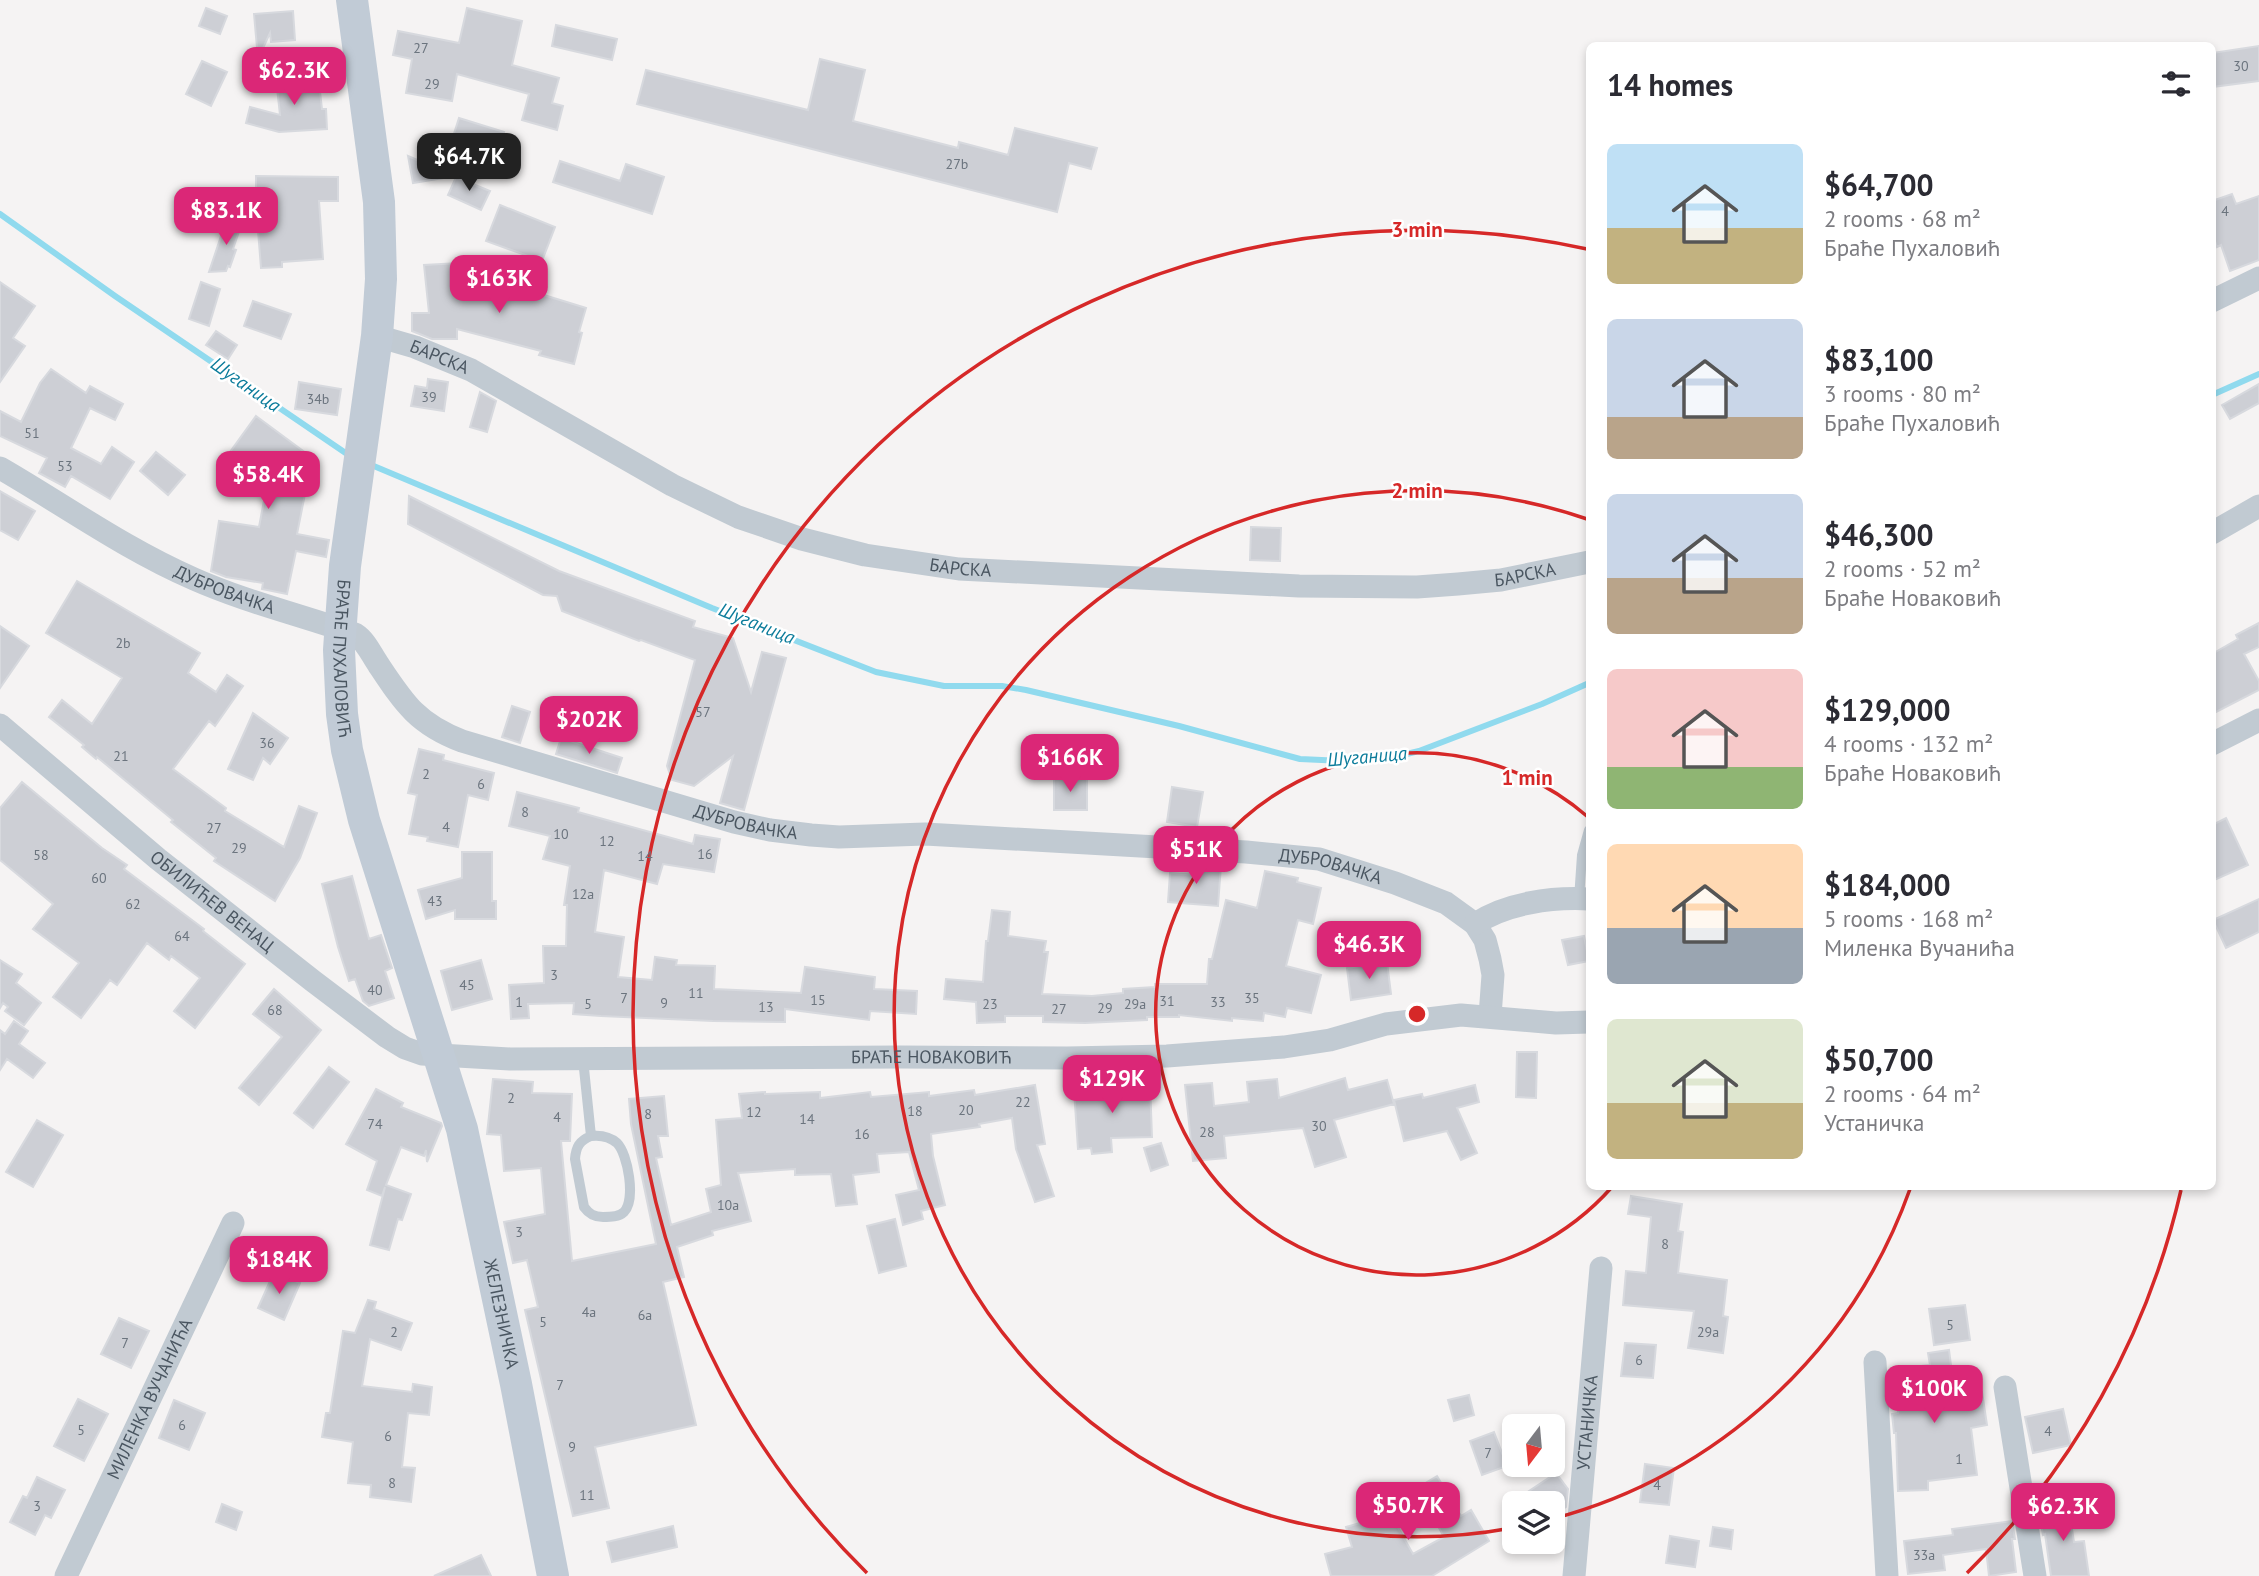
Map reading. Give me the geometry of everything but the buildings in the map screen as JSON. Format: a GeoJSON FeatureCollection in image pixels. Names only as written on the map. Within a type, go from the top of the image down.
{"type":"FeatureCollection","features":[{"type":"Feature","properties":{"kind":"main road","name":"БРАЋЕ ПУХАЛОВИЋ"},"geometry":{"type":"LineString","coordinates":[[352,0],[379,202],[381,279],[377,336],[345,566],[340,629],[342,714],[368,833],[440,1055]]}},
{"type":"Feature","properties":{"kind":"main road","name":"ЖЕЛЕЗНИЧКА"},"geometry":{"type":"LineString","coordinates":[[440,1055],[470,1165],[553,1576]]}},
{"type":"Feature","properties":{"kind":"street"},"geometry":{"type":"LineString","coordinates":[[2216,299],[2259,278]]}},
{"type":"Feature","properties":{"kind":"street","name":"БАРСКА"},"geometry":{"type":"LineString","coordinates":[[377,336],[415,347],[471,370],[672,485],[738,517],[802,539],[865,555],[959,569],[1299,586],[1417,587],[1458,584],[1501,580],[1586,563]]}},
{"type":"Feature","properties":{"kind":"street","name":"ДУБРОВАЧКА"},"geometry":{"type":"LineString","coordinates":[[0,468],[120,542],[192,578],[254,603],[361,638],[407,705],[419,718],[443,733],[734,822],[770,830],[839,837],[925,834],[1245,852],[1319,859],[1435,898],[1463,913],[1475,924]]}},
{"type":"Feature","properties":{"kind":"street"},"geometry":{"type":"LineString","coordinates":[[2216,531],[2259,506]]}},
{"type":"Feature","properties":{"kind":"street"},"geometry":{"type":"LineString","coordinates":[[2216,742],[2259,720]]}},
{"type":"Feature","properties":{"kind":"street","name":"ОБИЛИЋЕВ ВЕНАЦ"},"geometry":{"type":"LineString","coordinates":[[0,725],[158,859],[371,1025],[405,1048],[422,1054],[440,1055]]}},
{"type":"Feature","properties":{"kind":"street"},"geometry":{"type":"LineString","coordinates":[[1490,1016],[1493,975],[1485,940],[1475,924],[1492,913],[1503,910],[1547,901],[1584,899]]}},
{"type":"Feature","properties":{"kind":"street","name":"БРАЋЕ НОВАКОВИЋ"},"geometry":{"type":"LineString","coordinates":[[440,1055],[510,1059],[1167,1056],[1284,1047],[1330,1040],[1386,1024],[1461,1015],[1530,1021],[1586,1022]]}},
{"type":"Feature","properties":{"kind":"street","name":"МИЛЕНКА ВУЧАНИЋА"},"geometry":{"type":"LineString","coordinates":[[66,1576],[233,1223]]}},
{"type":"Feature","properties":{"kind":"street","name":"УСТАНИЧКА"},"geometry":{"type":"LineString","coordinates":[[1574,1576],[1601,1268]]}},
{"type":"Feature","properties":{"kind":"street"},"geometry":{"type":"LineString","coordinates":[[1875,1362],[1887,1576]]}},
{"type":"Feature","properties":{"kind":"street"},"geometry":{"type":"LineString","coordinates":[[2005,1387],[2035,1576]]}},
{"type":"Feature","properties":{"kind":"lane"},"geometry":{"type":"LineString","coordinates":[[1584,899],[1582,855],[1586,841]]}},
{"type":"Feature","properties":{"kind":"lane"},"geometry":{"type":"LineString","coordinates":[[583,1058],[591,1136]]}},
{"type":"Feature","properties":{"kind":"lane"},"geometry":{"type":"LineString","coordinates":[[591,1136],[603,1136],[615,1141],[625,1155],[631,1194],[627,1209],[619,1215],[598,1217],[584,1207],[575,1152],[581,1141],[591,1136]]}},
{"type":"Feature","properties":{"kind":"waterway","name":"Шуганица"},"geometry":{"type":"LineString","coordinates":[[0,214],[350,456]]}},
{"type":"Feature","properties":{"kind":"waterway","name":"Шуганица"},"geometry":{"type":"LineString","coordinates":[[2216,393],[2259,374]]}},
{"type":"Feature","properties":{"kind":"waterway","name":"Шуганица"},"geometry":{"type":"LineString","coordinates":[[369,464],[712,608],[876,672],[944,686],[1002,686],[1026,690],[1179,726],[1300,759],[1343,761],[1390,758],[1419,751],[1586,684]]}}]}
